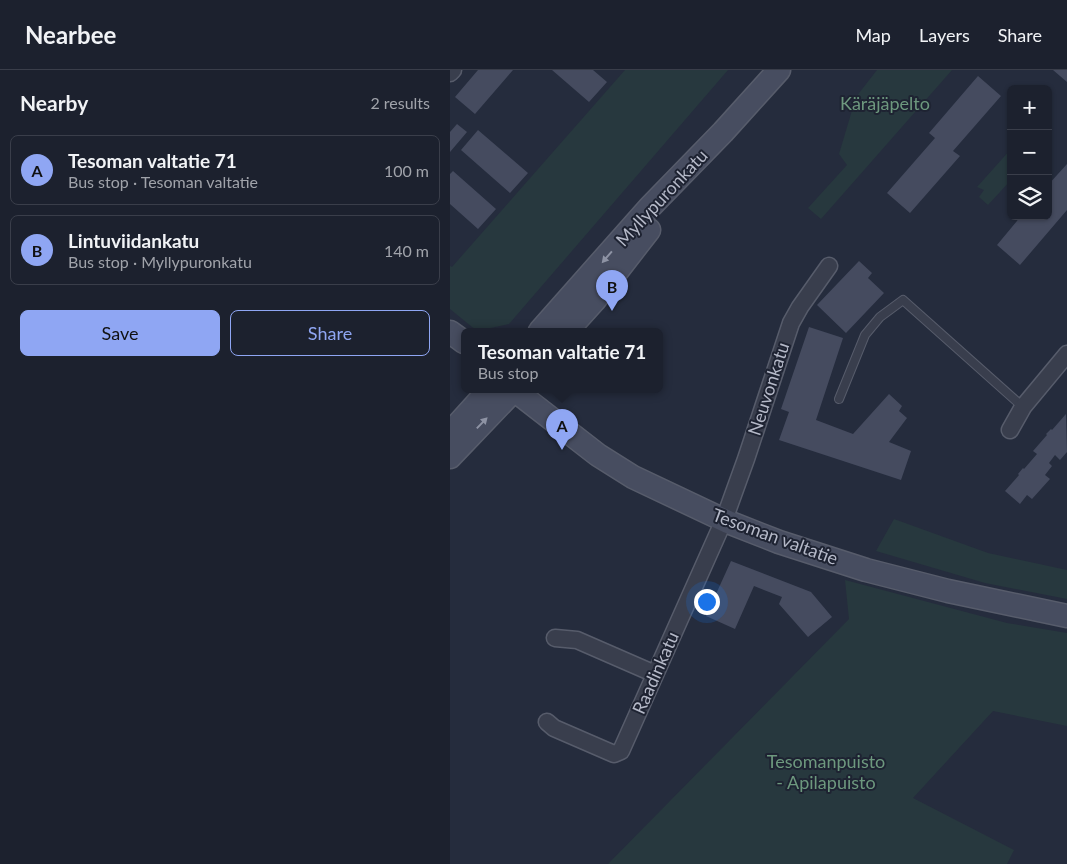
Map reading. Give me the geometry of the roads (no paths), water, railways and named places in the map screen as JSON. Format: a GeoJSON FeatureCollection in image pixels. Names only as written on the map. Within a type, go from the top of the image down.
{"type":"FeatureCollection","features":[{"type":"Feature","properties":{"kind":"main road","name":"Myllypuronkatu"},"geometry":{"type":"LineString","coordinates":[[543,328],[649,208],[724,132],[779,70]]}},
{"type":"Feature","properties":{"kind":"main road","name":"Myllypuronkatu"},"geometry":{"type":"LineString","coordinates":[[570,328],[594,301],[724,132]]}},
{"type":"Feature","properties":{"kind":"main road"},"geometry":{"type":"LineString","coordinates":[[450,332],[461,340]]}},
{"type":"Feature","properties":{"kind":"main road"},"geometry":{"type":"LineString","coordinates":[[450,433],[486,393]]}},
{"type":"Feature","properties":{"kind":"main road"},"geometry":{"type":"LineString","coordinates":[[450,457],[510,393]]}},
{"type":"Feature","properties":{"kind":"main road","name":"Tesoman valtatie"},"geometry":{"type":"LineString","coordinates":[[519,393],[598,455],[633,477],[724,520],[779,542],[866,570],[948,591],[1067,616]]}},
{"type":"Feature","properties":{"kind":"street","name":"Neuvonkatu"},"geometry":{"type":"LineString","coordinates":[[724,520],[791,323],[829,266]]}},
{"type":"Feature","properties":{"kind":"street"},"geometry":{"type":"LineString","coordinates":[[1010,430],[1023,407],[1067,354]]}},
{"type":"Feature","properties":{"kind":"street","name":"Raadinkatu"},"geometry":{"type":"LineString","coordinates":[[547,722],[554,728],[614,754],[621,751],[724,520]]}},
{"type":"Feature","properties":{"kind":"street"},"geometry":{"type":"LineString","coordinates":[[555,638],[577,640],[655,674]]}},
{"type":"Feature","properties":{"kind":"lane"},"geometry":{"type":"LineString","coordinates":[[839,399],[865,335],[880,317],[903,300],[1023,407]]}},
{"type":"Feature","properties":{"kind":"place","name":"Lintuviidankatu"},"geometry":{"type":"Point","coordinates":[612,311]}},
{"type":"Feature","properties":{"kind":"place","name":"Tesoman valtatie 71"},"geometry":{"type":"Point","coordinates":[562,450]}},
{"type":"Feature","properties":{"kind":"park label","name":"Käräjäpelto"},"geometry":{"type":"Point","coordinates":[885,104]}},
{"type":"Feature","properties":{"kind":"park label","name":"Tesomanpuisto - Apilapuisto"},"geometry":{"type":"Point","coordinates":[826,772]}}]}
